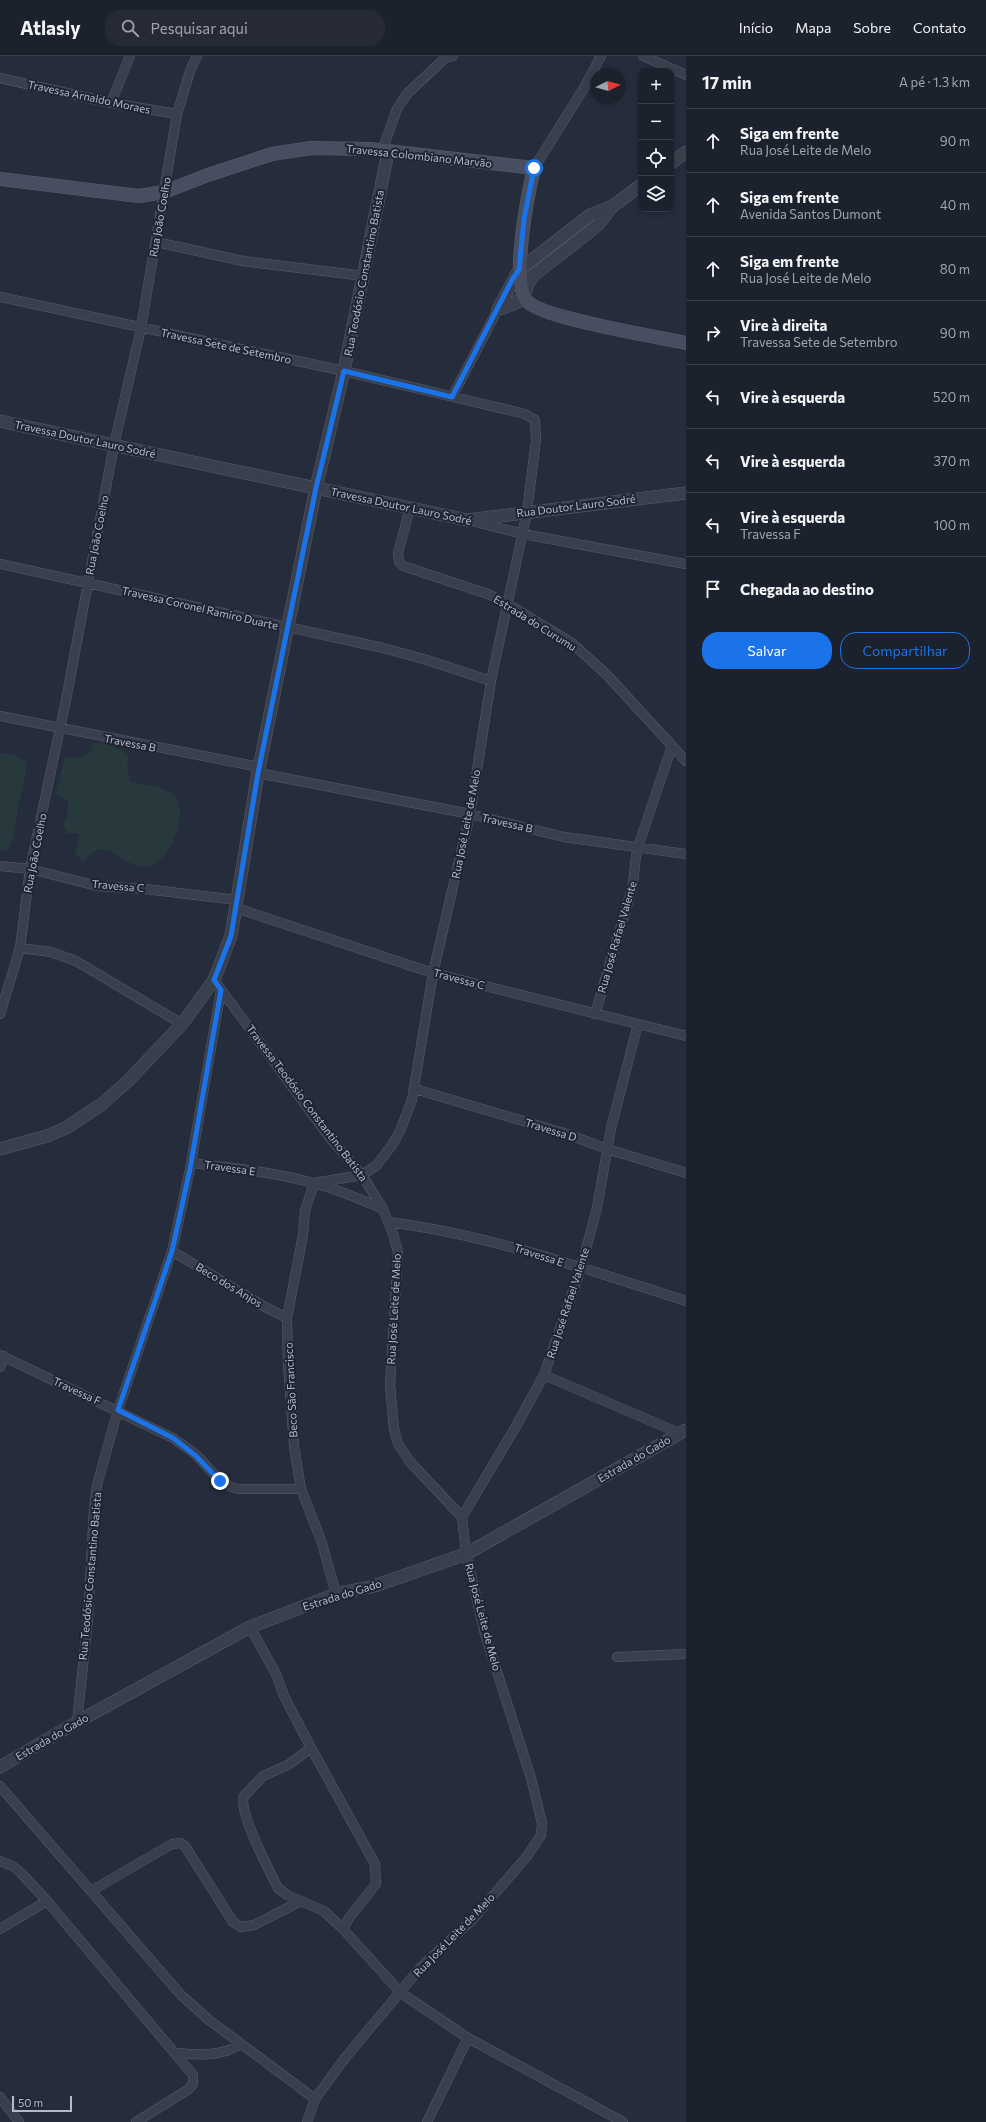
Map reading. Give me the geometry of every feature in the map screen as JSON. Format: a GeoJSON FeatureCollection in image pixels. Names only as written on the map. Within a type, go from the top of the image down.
{"type":"FeatureCollection","features":[{"type":"Feature","properties":{"kind":"main road","name":"Travessa Colombiano Marvão"},"geometry":{"type":"LineString","coordinates":[[0,179],[139,196],[164,192],[208,175],[272,154],[294,150],[344,148],[385,151],[534,168]]}},
{"type":"Feature","properties":{"kind":"main road"},"geometry":{"type":"LineString","coordinates":[[534,168],[524,219],[519,270],[523,296],[529,304],[557,315],[686,342]]}},
{"type":"Feature","properties":{"kind":"street"},"geometry":{"type":"LineString","coordinates":[[111,103],[130,56]]}},
{"type":"Feature","properties":{"kind":"street","name":"Rua João Coelho"},"geometry":{"type":"LineString","coordinates":[[0,1014],[20,948],[30,869],[60,730],[114,445],[141,328],[178,114],[191,68],[197,56]]}},
{"type":"Feature","properties":{"kind":"street"},"geometry":{"type":"LineString","coordinates":[[534,168],[584,88],[601,56]]}},
{"type":"Feature","properties":{"kind":"street"},"geometry":{"type":"LineString","coordinates":[[643,56],[686,75]]}},
{"type":"Feature","properties":{"kind":"street","name":"Rua Teodósio Constantino Batista"},"geometry":{"type":"LineString","coordinates":[[77,1722],[88,1619],[94,1509],[97,1485],[118,1410],[172,1251],[191,1163],[218,985],[231,936],[259,770],[316,488],[344,371],[364,276],[385,151],[397,109],[407,94],[447,57]]}},
{"type":"Feature","properties":{"kind":"street","name":"Travessa Arnaldo Moraes"},"geometry":{"type":"LineString","coordinates":[[0,78],[111,103],[178,114]]}},
{"type":"Feature","properties":{"kind":"street"},"geometry":{"type":"LineString","coordinates":[[674,161],[686,152]]}},
{"type":"Feature","properties":{"kind":"street"},"geometry":{"type":"LineString","coordinates":[[498,309],[515,303],[523,296],[529,281],[534,275],[598,225],[613,206],[638,187]]}},
{"type":"Feature","properties":{"kind":"street"},"geometry":{"type":"LineString","coordinates":[[452,397],[519,270],[590,215],[613,206]]}},
{"type":"Feature","properties":{"kind":"street"},"geometry":{"type":"LineString","coordinates":[[156,242],[243,261],[364,276]]}},
{"type":"Feature","properties":{"kind":"street","name":"Travessa Sete de Setembro"},"geometry":{"type":"LineString","coordinates":[[0,297],[344,371],[525,414]]}},
{"type":"Feature","properties":{"kind":"street","name":"Rua José Leite de Melo"},"geometry":{"type":"LineString","coordinates":[[314,1183],[362,1176],[377,1165],[392,1145],[400,1131],[414,1089],[433,973],[470,814],[491,681],[527,512],[537,426],[533,418],[525,414]]}},
{"type":"Feature","properties":{"kind":"street","name":"Travessa Doutor Lauro Sodré"},"geometry":{"type":"LineString","coordinates":[[0,421],[467,520],[523,534],[686,564]]}},
{"type":"Feature","properties":{"kind":"street","name":"Rua Doutor Lauro Sodré"},"geometry":{"type":"LineString","coordinates":[[467,520],[686,492]]}},
{"type":"Feature","properties":{"kind":"street","name":"Estrada do Curumu"},"geometry":{"type":"LineString","coordinates":[[410,508],[398,553],[400,563],[403,566],[488,594],[508,604],[572,643],[592,661],[686,761]]}},
{"type":"Feature","properties":{"kind":"street","name":"Travessa Coronel Ramiro Duarte"},"geometry":{"type":"LineString","coordinates":[[0,564],[88,582],[427,660],[491,681]]}},
{"type":"Feature","properties":{"kind":"street","name":"Travessa B"},"geometry":{"type":"LineString","coordinates":[[0,716],[60,730],[470,814],[564,837],[686,854]]}},
{"type":"Feature","properties":{"kind":"street","name":"Rua José Rafael Valente"},"geometry":{"type":"LineString","coordinates":[[595,1014],[632,889],[635,875],[634,858],[672,746]]}},
{"type":"Feature","properties":{"kind":"street","name":"Travessa C"},"geometry":{"type":"LineString","coordinates":[[0,866],[30,869],[97,886],[151,889],[237,904],[433,973],[686,1036]]}},
{"type":"Feature","properties":{"kind":"street"},"geometry":{"type":"LineString","coordinates":[[20,948],[51,952],[76,961],[182,1024]]}},
{"type":"Feature","properties":{"kind":"street"},"geometry":{"type":"LineString","coordinates":[[0,1149],[47,1136],[66,1128],[84,1117],[128,1082],[218,985]]}},
{"type":"Feature","properties":{"kind":"street","name":"Travessa Teodósio Constantino Batista"},"geometry":{"type":"LineString","coordinates":[[218,985],[297,1090],[330,1138],[362,1176],[383,1209]]}},
{"type":"Feature","properties":{"kind":"street","name":"Rua José Rafael Valente"},"geometry":{"type":"LineString","coordinates":[[462,1517],[544,1376],[581,1268],[597,1208],[607,1150],[638,1024]]}},
{"type":"Feature","properties":{"kind":"street","name":"Travessa D"},"geometry":{"type":"LineString","coordinates":[[414,1089],[567,1134],[607,1150],[686,1173]]}},
{"type":"Feature","properties":{"kind":"street","name":"Travessa E"},"geometry":{"type":"LineString","coordinates":[[191,1163],[252,1171],[314,1183],[354,1196],[383,1209]]}},
{"type":"Feature","properties":{"kind":"street","name":"Beco São Francisco"},"geometry":{"type":"LineString","coordinates":[[314,1183],[306,1207],[303,1235],[288,1318],[291,1419],[301,1489],[322,1543],[336,1594]]}},
{"type":"Feature","properties":{"kind":"street","name":"Rua José Leite de Melo"},"geometry":{"type":"LineString","coordinates":[[307,2122],[315,2099],[345,2058],[401,1993],[421,1967],[473,1919],[528,1855],[540,1835],[542,1823],[539,1802],[485,1634],[466,1554],[462,1517],[411,1463],[398,1444],[394,1428],[390,1385],[398,1252],[383,1209]]}},
{"type":"Feature","properties":{"kind":"street","name":"Travessa E"},"geometry":{"type":"LineString","coordinates":[[388,1222],[495,1242],[686,1301]]}},
{"type":"Feature","properties":{"kind":"street","name":"Beco dos Anjos"},"geometry":{"type":"LineString","coordinates":[[172,1251],[265,1307],[288,1318]]}},
{"type":"Feature","properties":{"kind":"street"},"geometry":{"type":"LineString","coordinates":[[0,1367],[2,1355]]}},
{"type":"Feature","properties":{"kind":"street","name":"Travessa F"},"geometry":{"type":"LineString","coordinates":[[2,1355],[173,1438],[196,1456],[220,1481],[229,1486],[238,1489],[301,1489]]}},
{"type":"Feature","properties":{"kind":"street"},"geometry":{"type":"LineString","coordinates":[[544,1376],[683,1431]]}},
{"type":"Feature","properties":{"kind":"street","name":"Estrada do Gado"},"geometry":{"type":"LineString","coordinates":[[0,1767],[77,1722],[250,1627],[336,1594],[374,1586],[466,1554],[683,1431]]}},
{"type":"Feature","properties":{"kind":"street"},"geometry":{"type":"LineString","coordinates":[[250,1627],[276,1674],[284,1696],[311,1748],[370,1854],[377,1873],[376,1884],[371,1892],[353,1913],[342,1929]]}},
{"type":"Feature","properties":{"kind":"street"},"geometry":{"type":"LineString","coordinates":[[617,1657],[686,1654]]}},
{"type":"Feature","properties":{"kind":"street"},"geometry":{"type":"LineString","coordinates":[[311,1748],[288,1765],[263,1776],[248,1791],[242,1800],[244,1814],[278,1888],[287,1895],[324,1911],[401,1993],[468,2038],[623,2122]]}},
{"type":"Feature","properties":{"kind":"street"},"geometry":{"type":"LineString","coordinates":[[0,1786],[181,1995],[209,2020],[315,2099]]}},
{"type":"Feature","properties":{"kind":"street"},"geometry":{"type":"LineString","coordinates":[[91,1890],[172,1844],[178,1843],[185,1846],[233,1922],[238,1926],[254,1925],[301,1901]]}},
{"type":"Feature","properties":{"kind":"street"},"geometry":{"type":"LineString","coordinates":[[0,1861],[14,1867],[47,1900],[176,2052],[193,2075],[192,2086],[136,2122]]}},
{"type":"Feature","properties":{"kind":"street"},"geometry":{"type":"LineString","coordinates":[[0,1929],[47,1900]]}},
{"type":"Feature","properties":{"kind":"street"},"geometry":{"type":"LineString","coordinates":[[427,2122],[468,2038]]}},
{"type":"Feature","properties":{"kind":"street"},"geometry":{"type":"LineString","coordinates":[[176,2052],[212,2055],[233,2049],[241,2044]]}},
{"type":"Feature","properties":{"kind":"street"},"geometry":{"type":"LineString","coordinates":[[0,2097],[18,2122]]}},
{"type":"Feature","properties":{"kind":"shaded area"},"geometry":{"type":"Polygon","coordinates":[[[106,742],[129,755],[127,768],[130,781],[165,789],[175,797],[179,805],[180,815],[174,838],[169,849],[154,865],[145,867],[136,866],[110,851],[97,849],[83,861],[75,854],[80,834],[67,833],[63,825],[67,817],[68,801],[56,794],[65,757],[80,758],[90,753],[93,743],[106,742]]]}},
{"type":"Feature","properties":{"kind":"shaded area"},"geometry":{"type":"Polygon","coordinates":[[[0,753],[15,755],[26,762],[25,776],[14,832],[8,851],[0,849],[0,753]]]}},
{"type":"Feature","properties":{"kind":"route"},"geometry":{"type":"LineString","coordinates":[[220,1481],[196,1456],[173,1438],[118,1410],[172,1251],[190,1169],[221,990],[214,980],[231,936],[258,773],[316,488],[344,371],[452,397],[490,326],[513,278],[519,270],[524,219],[534,168]]}}]}
